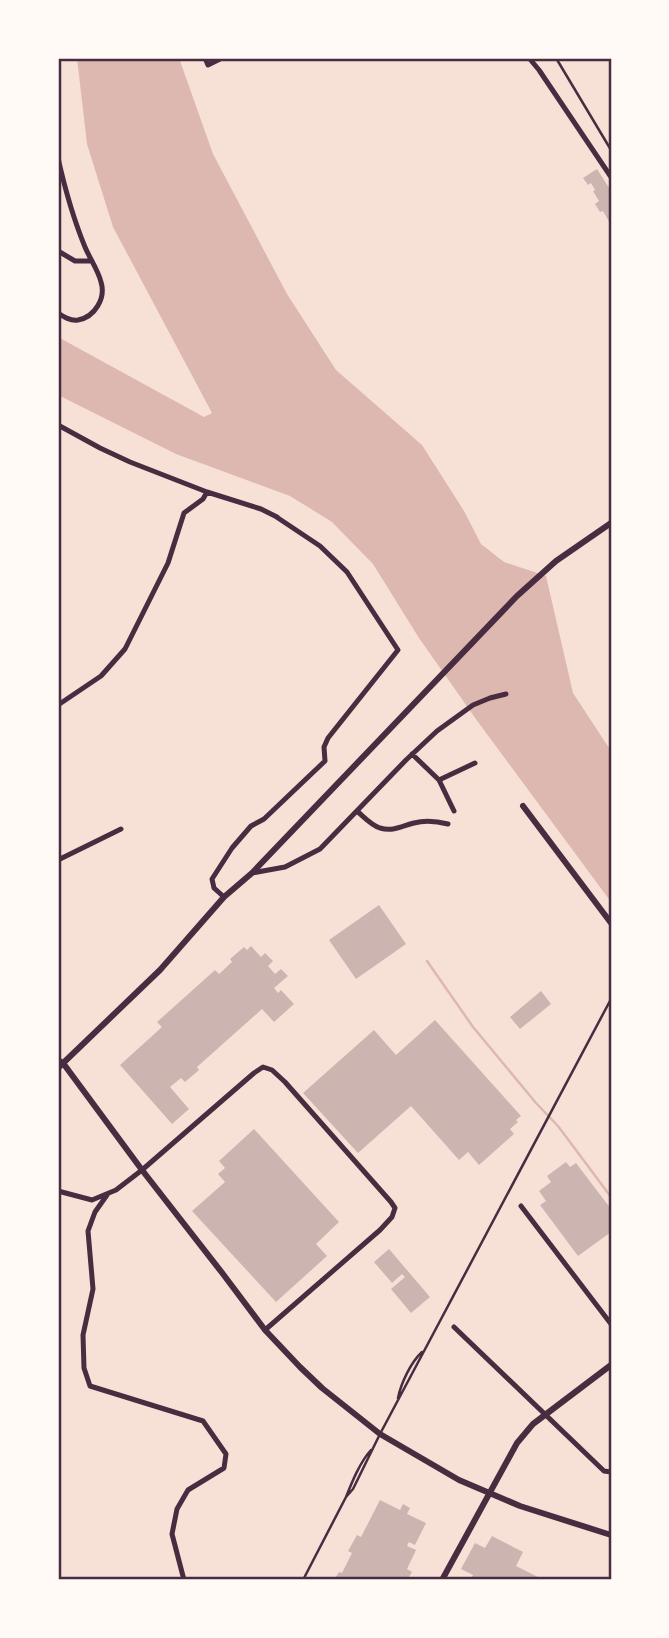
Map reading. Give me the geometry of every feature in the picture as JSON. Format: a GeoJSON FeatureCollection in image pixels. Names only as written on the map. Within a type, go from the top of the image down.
{"type":"FeatureCollection","features":[{"type":"Feature","properties":{"kind":"street"},"geometry":{"type":"LineString","coordinates":[[205,58],[208,65],[222,58]]}},
{"type":"Feature","properties":{"kind":"street"},"geometry":{"type":"LineString","coordinates":[[529,58],[611,177]]}},
{"type":"Feature","properties":{"kind":"street"},"geometry":{"type":"LineString","coordinates":[[58,158],[67,198],[102,282],[100,302],[86,317],[68,319],[58,313]]}},
{"type":"Feature","properties":{"kind":"street"},"geometry":{"type":"LineString","coordinates":[[58,251],[75,261],[91,261]]}},
{"type":"Feature","properties":{"kind":"street"},"geometry":{"type":"LineString","coordinates":[[58,425],[130,462],[276,516],[320,547],[347,572],[398,650],[328,738],[324,747],[325,761],[264,819],[251,826],[232,848],[212,879],[214,888],[224,897]]}},
{"type":"Feature","properties":{"kind":"street"},"geometry":{"type":"LineString","coordinates":[[58,705],[101,676],[125,649],[168,563],[184,513],[203,499],[207,492]]}},
{"type":"Feature","properties":{"kind":"street"},"geometry":{"type":"LineString","coordinates":[[611,523],[556,561],[517,596],[252,873],[224,897],[160,970],[59,1063],[265,1330],[323,1388],[380,1434],[432,1465],[489,1494],[611,1535]]}},
{"type":"Feature","properties":{"kind":"street"},"geometry":{"type":"LineString","coordinates":[[252,873],[285,867],[320,849],[437,731],[473,705],[506,694]]}},
{"type":"Feature","properties":{"kind":"street"},"geometry":{"type":"LineString","coordinates":[[412,754],[439,780],[454,811]]}},
{"type":"Feature","properties":{"kind":"street"},"geometry":{"type":"LineString","coordinates":[[439,780],[475,763]]}},
{"type":"Feature","properties":{"kind":"street"},"geometry":{"type":"LineString","coordinates":[[523,806],[611,923]]}},
{"type":"Feature","properties":{"kind":"street"},"geometry":{"type":"LineString","coordinates":[[357,811],[373,825],[381,828],[399,829],[430,821],[448,824]]}},
{"type":"Feature","properties":{"kind":"street"},"geometry":{"type":"LineString","coordinates":[[58,860],[121,829]]}},
{"type":"Feature","properties":{"kind":"street"},"geometry":{"type":"LineString","coordinates":[[58,1191],[92,1200],[116,1190],[254,1073],[263,1067],[272,1070],[395,1208],[392,1217],[380,1230],[265,1330]]}},
{"type":"Feature","properties":{"kind":"street"},"geometry":{"type":"LineString","coordinates":[[108,1193],[95,1212],[88,1231],[93,1289],[83,1335],[84,1368],[90,1386],[203,1420],[226,1454],[224,1468],[188,1490],[177,1509],[173,1534],[184,1580]]}},
{"type":"Feature","properties":{"kind":"street"},"geometry":{"type":"LineString","coordinates":[[522,1206],[611,1324]]}},
{"type":"Feature","properties":{"kind":"street"},"geometry":{"type":"LineString","coordinates":[[454,1327],[604,1471],[611,1472]]}},
{"type":"Feature","properties":{"kind":"street"},"geometry":{"type":"LineString","coordinates":[[443,1580],[517,1443],[533,1424],[611,1365]]}},
{"type":"Feature","properties":{"kind":"lane"},"geometry":{"type":"LineString","coordinates":[[556,58],[611,150]]}},
{"type":"Feature","properties":{"kind":"lane"},"geometry":{"type":"LineString","coordinates":[[303,1580],[366,1455],[372,1450],[398,1399],[399,1390],[416,1357],[425,1349],[611,999]]}},
{"type":"Feature","properties":{"kind":"shaded area"},"geometry":{"type":"Polygon","coordinates":[[[77,58],[179,58],[213,154],[287,294],[336,370],[422,445],[464,511],[481,544],[504,562],[546,576],[573,693],[611,751],[611,902],[478,722],[419,638],[373,564],[332,522],[290,496],[176,454],[58,395],[58,337],[204,417],[212,413],[113,227],[87,144],[77,58]]]}},
{"type":"Feature","properties":{"kind":"building"},"geometry":{"type":"Polygon","coordinates":[[[597,169],[611,191],[611,225],[603,211],[600,212],[595,204],[599,201],[591,183],[588,185],[583,178],[597,169]]]}},
{"type":"Feature","properties":{"kind":"building"},"geometry":{"type":"Polygon","coordinates":[[[379,905],[406,944],[356,979],[329,940],[379,905]]]}},
{"type":"Feature","properties":{"kind":"building"},"geometry":{"type":"Polygon","coordinates":[[[251,946],[261,957],[265,953],[273,961],[268,966],[275,974],[281,969],[288,976],[274,988],[278,993],[281,990],[294,1004],[274,1022],[262,1009],[197,1067],[199,1070],[185,1082],[181,1078],[170,1087],[189,1109],[172,1124],[120,1065],[162,1027],[157,1022],[215,970],[219,974],[232,962],[230,959],[244,947],[247,950],[251,946]]]}},
{"type":"Feature","properties":{"kind":"building"},"geometry":{"type":"Polygon","coordinates":[[[541,991],[551,1004],[520,1029],[510,1017],[541,991]]]}},
{"type":"Feature","properties":{"kind":"building"},"geometry":{"type":"Polygon","coordinates":[[[435,1020],[521,1116],[510,1129],[514,1134],[479,1165],[468,1152],[459,1160],[411,1106],[358,1153],[303,1093],[374,1030],[396,1055],[435,1020]]]}},
{"type":"Feature","properties":{"kind":"building"},"geometry":{"type":"Polygon","coordinates":[[[254,1129],[339,1222],[316,1244],[327,1256],[276,1302],[192,1211],[225,1182],[218,1174],[225,1168],[219,1161],[254,1129]]]}},
{"type":"Feature","properties":{"kind":"building"},"geometry":{"type":"Polygon","coordinates":[[[566,1162],[570,1167],[576,1163],[611,1209],[611,1232],[578,1256],[540,1205],[546,1201],[539,1191],[551,1182],[547,1176],[566,1162]]]}},
{"type":"Feature","properties":{"kind":"building"},"geometry":{"type":"Polygon","coordinates":[[[389,1249],[430,1297],[411,1313],[391,1289],[405,1277],[402,1274],[392,1283],[374,1262],[389,1249]]]}},
{"type":"Feature","properties":{"kind":"building"},"geometry":{"type":"Polygon","coordinates":[[[380,1500],[400,1510],[403,1504],[410,1508],[407,1514],[426,1523],[415,1545],[409,1542],[407,1546],[416,1550],[407,1569],[412,1572],[407,1580],[334,1580],[339,1572],[342,1573],[352,1553],[348,1551],[357,1535],[361,1537],[380,1500]]]}},
{"type":"Feature","properties":{"kind":"building"},"geometry":{"type":"Polygon","coordinates":[[[492,1536],[523,1552],[516,1566],[544,1580],[470,1580],[473,1575],[461,1569],[475,1543],[485,1548],[492,1536]]]}},
{"type":"Feature","properties":{"kind":"waterway"},"geometry":{"type":"LineString","coordinates":[[427,961],[473,1027],[558,1126],[611,1197]]}}]}
